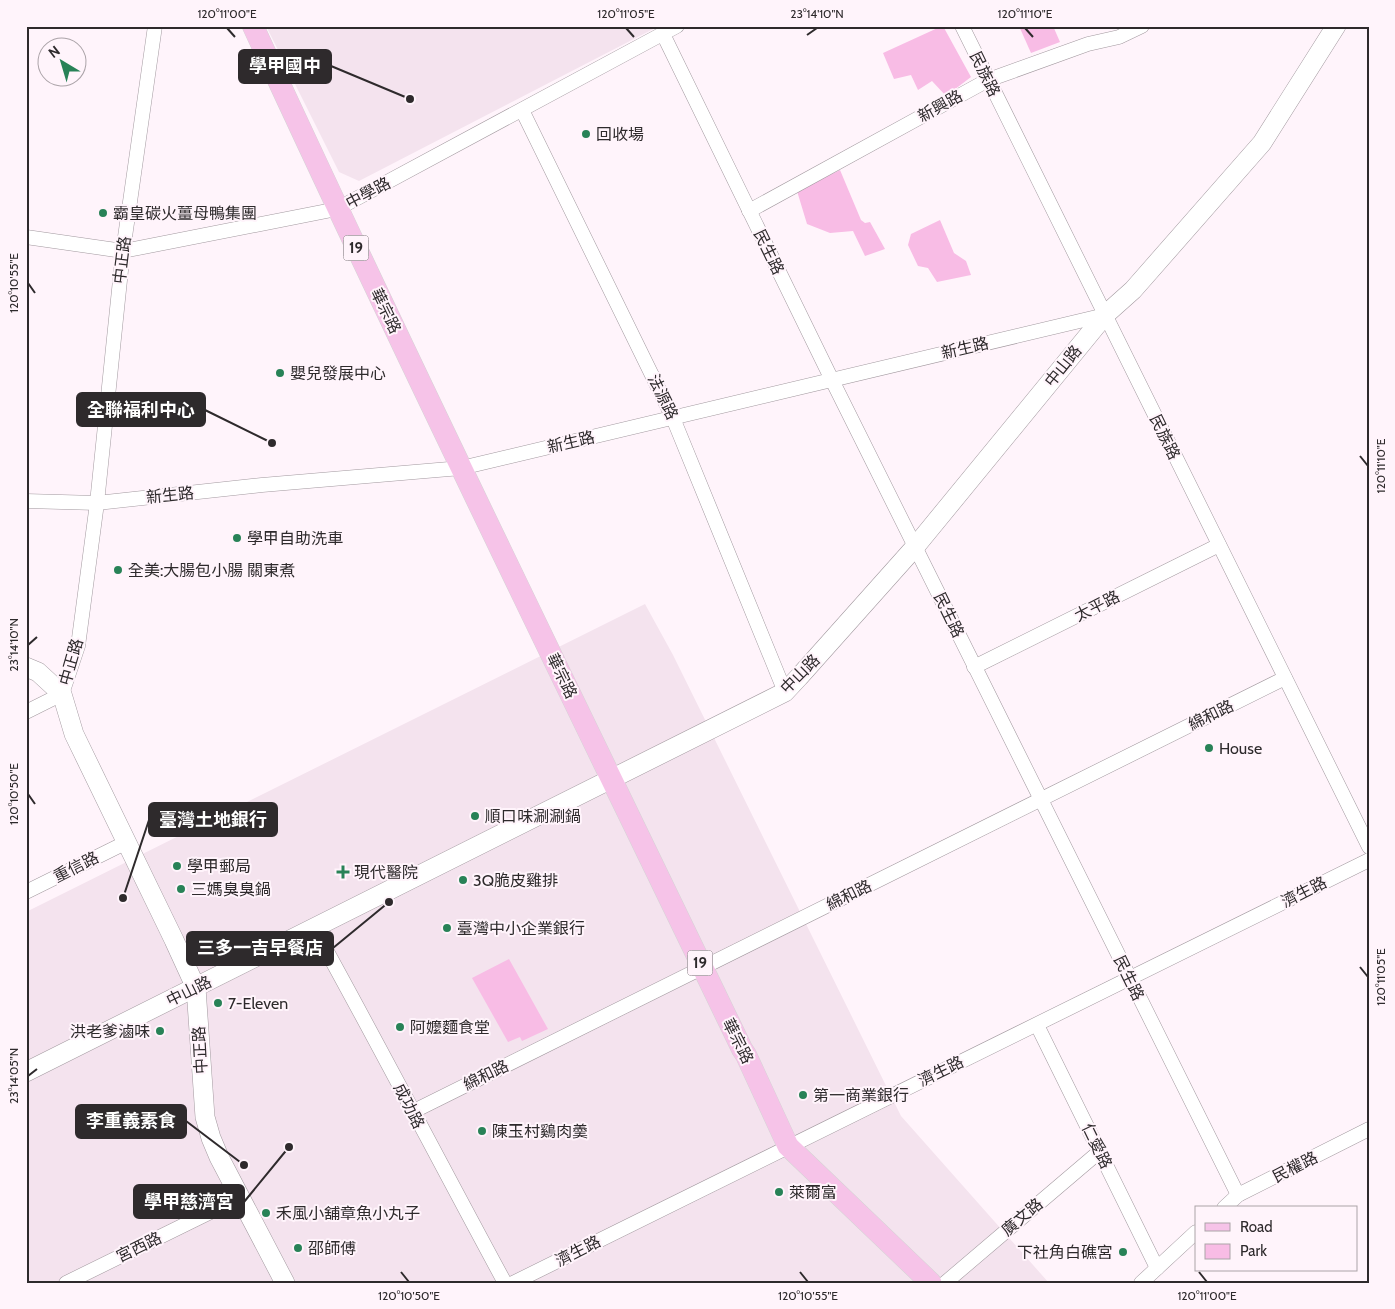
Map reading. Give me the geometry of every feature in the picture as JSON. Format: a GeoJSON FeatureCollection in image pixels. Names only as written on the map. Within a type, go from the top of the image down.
{"type":"FeatureCollection","features":[{"type":"Feature","properties":{"kind":"main road","name":"華宗路"},"geometry":{"type":"LineString","coordinates":[[253,26],[337,209],[746,1055],[788,1146],[931,1283]]}},
{"type":"Feature","properties":{"kind":"main road","name":"中山路"},"geometry":{"type":"LineString","coordinates":[[26,1072],[612,780],[784,692],[800,678],[915,547],[1105,315],[1133,290],[1262,143],[1336,26]]}},
{"type":"Feature","properties":{"kind":"main road"},"geometry":{"type":"LineString","coordinates":[[26,666],[38,672],[62,694]]}},
{"type":"Feature","properties":{"kind":"main road","name":"中正路"},"geometry":{"type":"LineString","coordinates":[[62,694],[74,734],[196,988],[205,1117],[211,1138],[285,1283]]}},
{"type":"Feature","properties":{"kind":"street","name":"中正路"},"geometry":{"type":"LineString","coordinates":[[62,694],[78,646],[97,503],[123,251],[155,26]]}},
{"type":"Feature","properties":{"kind":"street","name":"中學路"},"geometry":{"type":"LineString","coordinates":[[26,237],[123,251],[337,209],[677,26]]}},
{"type":"Feature","properties":{"kind":"street","name":"民族路"},"geometry":{"type":"LineString","coordinates":[[962,26],[1369,847]]}},
{"type":"Feature","properties":{"kind":"street","name":"新興路"},"geometry":{"type":"LineString","coordinates":[[749,211],[988,80],[1088,44],[1119,36],[1142,26]]}},
{"type":"Feature","properties":{"kind":"street","name":"民生路"},"geometry":{"type":"LineString","coordinates":[[663,34],[974,667],[1238,1195]]}},
{"type":"Feature","properties":{"kind":"street","name":"法源路"},"geometry":{"type":"LineString","coordinates":[[522,110],[673,418],[784,692]]}},
{"type":"Feature","properties":{"kind":"street","name":"新生路"},"geometry":{"type":"LineString","coordinates":[[26,501],[97,503],[262,485],[461,468],[1105,315]]}},
{"type":"Feature","properties":{"kind":"street","name":"太平路"},"geometry":{"type":"LineString","coordinates":[[974,667],[1219,544]]}},
{"type":"Feature","properties":{"kind":"street","name":"綿和路"},"geometry":{"type":"LineString","coordinates":[[412,1112],[1285,678]]}},
{"type":"Feature","properties":{"kind":"street"},"geometry":{"type":"LineString","coordinates":[[26,712],[62,694]]}},
{"type":"Feature","properties":{"kind":"street","name":"重信路"},"geometry":{"type":"LineString","coordinates":[[26,892],[127,842]]}},
{"type":"Feature","properties":{"kind":"street","name":"濟生路"},"geometry":{"type":"LineString","coordinates":[[514,1283],[1369,860]]}},
{"type":"Feature","properties":{"kind":"street","name":"成功路"},"geometry":{"type":"LineString","coordinates":[[314,928],[505,1283]]}},
{"type":"Feature","properties":{"kind":"street","name":"仁愛路"},"geometry":{"type":"LineString","coordinates":[[1037,1025],[1157,1268]]}},
{"type":"Feature","properties":{"kind":"street","name":"民權路"},"geometry":{"type":"LineString","coordinates":[[1226,1206],[1238,1195],[1369,1129]]}},
{"type":"Feature","properties":{"kind":"street","name":"廣文路"},"geometry":{"type":"LineString","coordinates":[[945,1283],[1100,1152]]}},
{"type":"Feature","properties":{"kind":"street","name":"宮西路"},"geometry":{"type":"LineString","coordinates":[[66,1283],[240,1198]]}},
{"type":"Feature","properties":{"kind":"street"},"geometry":{"type":"LineString","coordinates":[[1141,1283],[1195,1233]]}},
{"type":"Feature","properties":{"kind":"shaded area"},"geometry":{"type":"Polygon","coordinates":[[[266,26],[659,26],[359,181],[339,172],[266,26]]]}},
{"type":"Feature","properties":{"kind":"shaded area"},"geometry":{"type":"Polygon","coordinates":[[[645,604],[673,655],[901,1116],[1049,1283],[26,1283],[26,912],[645,604]]]}},
{"type":"Feature","properties":{"kind":"green space"},"geometry":{"type":"Polygon","coordinates":[[[942,26],[971,77],[946,96],[932,81],[918,90],[911,75],[894,79],[883,53],[942,26]]]}},
{"type":"Feature","properties":{"kind":"green space"},"geometry":{"type":"Polygon","coordinates":[[[1019,26],[1053,26],[1060,42],[1031,53],[1019,26]]]}},
{"type":"Feature","properties":{"kind":"green space"},"geometry":{"type":"Polygon","coordinates":[[[840,170],[861,220],[865,223],[870,222],[885,249],[865,256],[853,231],[830,233],[807,224],[797,191],[840,170]]]}},
{"type":"Feature","properties":{"kind":"green space"},"geometry":{"type":"Polygon","coordinates":[[[940,220],[954,253],[966,261],[971,275],[937,282],[928,268],[918,266],[908,245],[911,234],[940,220]]]}},
{"type":"Feature","properties":{"kind":"green space"},"geometry":{"type":"Polygon","coordinates":[[[509,959],[548,1029],[522,1041],[520,1037],[508,1042],[472,978],[509,959]]]}},
{"type":"Feature","properties":{"kind":"place","name":"學甲國中"},"geometry":{"type":"Point","coordinates":[410,99]}},
{"type":"Feature","properties":{"kind":"place","name":"回收場"},"geometry":{"type":"Point","coordinates":[586,134]}},
{"type":"Feature","properties":{"kind":"place","name":"霸皇碳火薑母鴨集團"},"geometry":{"type":"Point","coordinates":[103,213]}},
{"type":"Feature","properties":{"kind":"place","name":"嬰兒發展中心"},"geometry":{"type":"Point","coordinates":[280,373]}},
{"type":"Feature","properties":{"kind":"place","name":"全聯福利中心"},"geometry":{"type":"Point","coordinates":[272,443]}},
{"type":"Feature","properties":{"kind":"place","name":"學甲自助洗車"},"geometry":{"type":"Point","coordinates":[237,538]}},
{"type":"Feature","properties":{"kind":"place","name":"全美:大腸包小腸 關東煮"},"geometry":{"type":"Point","coordinates":[118,570]}},
{"type":"Feature","properties":{"kind":"place","name":"House"},"geometry":{"type":"Point","coordinates":[1209,748]}},
{"type":"Feature","properties":{"kind":"place","name":"順口味涮涮鍋"},"geometry":{"type":"Point","coordinates":[475,816]}},
{"type":"Feature","properties":{"kind":"place","name":"學甲郵局"},"geometry":{"type":"Point","coordinates":[177,866]}},
{"type":"Feature","properties":{"kind":"place","name":"現代醫院"},"geometry":{"type":"Point","coordinates":[343,872]}},
{"type":"Feature","properties":{"kind":"place","name":"3Q脆皮雞排"},"geometry":{"type":"Point","coordinates":[463,880]}},
{"type":"Feature","properties":{"kind":"place","name":"三媽臭臭鍋"},"geometry":{"type":"Point","coordinates":[181,889]}},
{"type":"Feature","properties":{"kind":"place","name":"臺灣土地銀行"},"geometry":{"type":"Point","coordinates":[123,898]}},
{"type":"Feature","properties":{"kind":"place","name":"三多一吉早餐店"},"geometry":{"type":"Point","coordinates":[389,902]}},
{"type":"Feature","properties":{"kind":"place","name":"臺灣中小企業銀行"},"geometry":{"type":"Point","coordinates":[447,928]}},
{"type":"Feature","properties":{"kind":"place","name":"7-Eleven"},"geometry":{"type":"Point","coordinates":[218,1003]}},
{"type":"Feature","properties":{"kind":"place","name":"阿嬤麵食堂"},"geometry":{"type":"Point","coordinates":[400,1027]}},
{"type":"Feature","properties":{"kind":"place","name":"洪老爹滷味"},"geometry":{"type":"Point","coordinates":[160,1031]}},
{"type":"Feature","properties":{"kind":"place","name":"第一商業銀行"},"geometry":{"type":"Point","coordinates":[803,1095]}},
{"type":"Feature","properties":{"kind":"place","name":"陳玉村鷄肉羮"},"geometry":{"type":"Point","coordinates":[482,1131]}},
{"type":"Feature","properties":{"kind":"place","name":"學甲慈濟宮"},"geometry":{"type":"Point","coordinates":[289,1147]}},
{"type":"Feature","properties":{"kind":"place","name":"李重義素食"},"geometry":{"type":"Point","coordinates":[244,1165]}},
{"type":"Feature","properties":{"kind":"place","name":"萊爾富"},"geometry":{"type":"Point","coordinates":[779,1192]}},
{"type":"Feature","properties":{"kind":"place","name":"禾風小舖章魚小丸子"},"geometry":{"type":"Point","coordinates":[266,1213]}},
{"type":"Feature","properties":{"kind":"place","name":"邵師傅"},"geometry":{"type":"Point","coordinates":[298,1248]}},
{"type":"Feature","properties":{"kind":"place","name":"下社角白礁宮"},"geometry":{"type":"Point","coordinates":[1123,1252]}}]}
